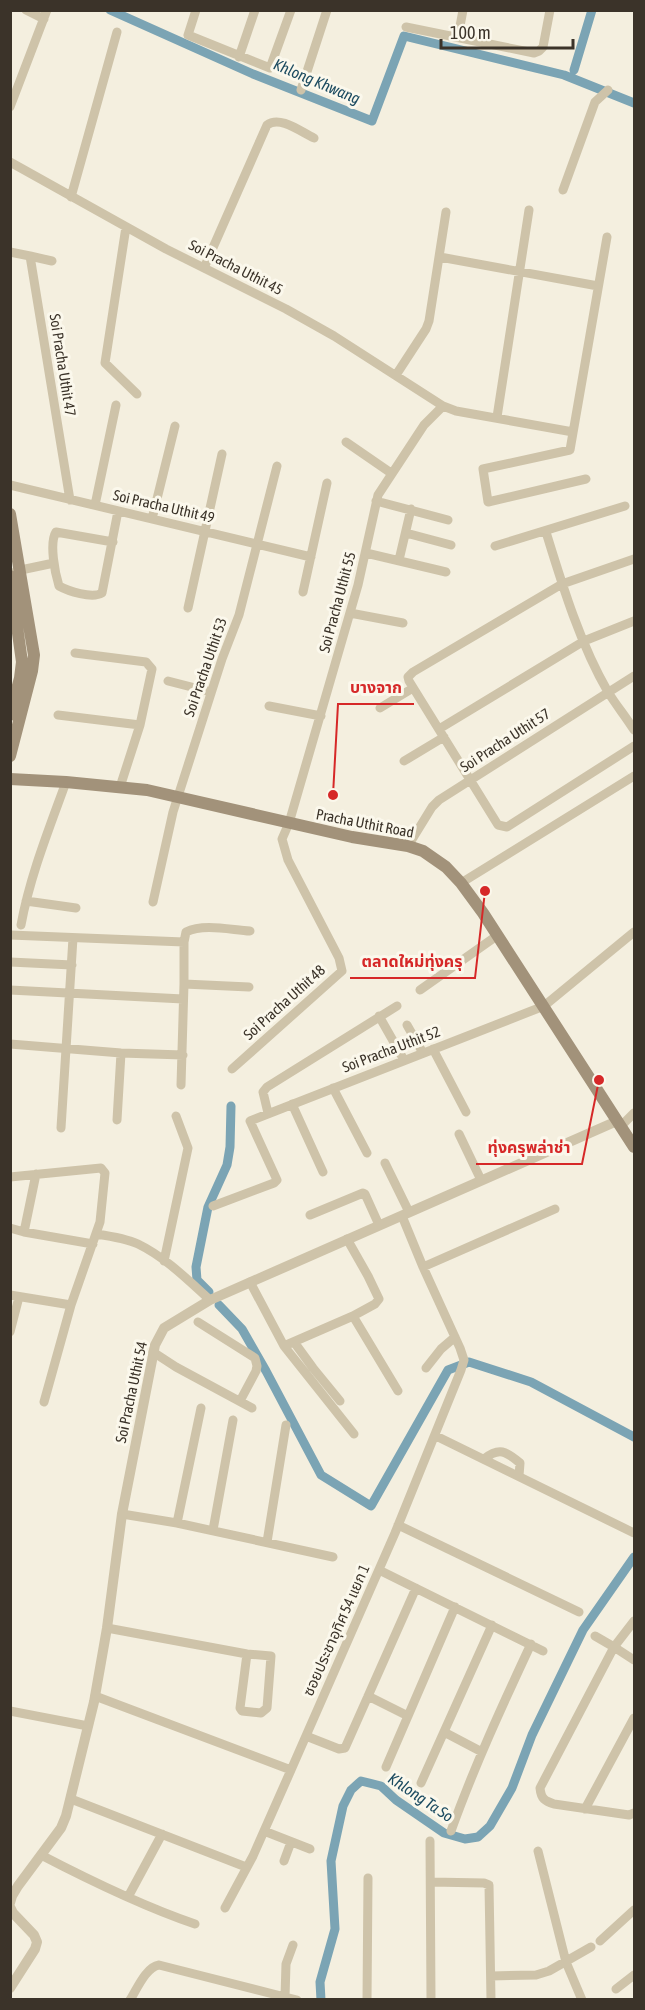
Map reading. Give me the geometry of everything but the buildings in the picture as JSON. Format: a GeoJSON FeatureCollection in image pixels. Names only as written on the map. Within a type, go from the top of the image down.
{"type":"FeatureCollection","features":[{"type":"Feature","properties":{"kind":"main road"},"geometry":{"type":"LineString","coordinates":[[10,715],[22,662],[11,518]]}},
{"type":"Feature","properties":{"kind":"main road"},"geometry":{"type":"LineString","coordinates":[[10,756],[34,663],[33,643],[15,580]]}},
{"type":"Feature","properties":{"kind":"main road","name":"Pracha Uthit Road"},"geometry":{"type":"LineString","coordinates":[[10,779],[120,787],[352,837],[408,846],[434,857],[461,883],[498,935],[634,1147]]}},
{"type":"Feature","properties":{"kind":"street"},"geometry":{"type":"LineString","coordinates":[[10,107],[45,15],[26,10]]}},
{"type":"Feature","properties":{"kind":"street"},"geometry":{"type":"LineString","coordinates":[[196,10],[188,35],[267,68],[271,68],[291,10]]}},
{"type":"Feature","properties":{"kind":"street"},"geometry":{"type":"LineString","coordinates":[[239,57],[255,10]]}},
{"type":"Feature","properties":{"kind":"street"},"geometry":{"type":"LineString","coordinates":[[301,90],[327,10]]}},
{"type":"Feature","properties":{"kind":"street"},"geometry":{"type":"LineString","coordinates":[[458,37],[463,10]]}},
{"type":"Feature","properties":{"kind":"street"},"geometry":{"type":"LineString","coordinates":[[406,27],[534,53],[543,47],[550,10]]}},
{"type":"Feature","properties":{"kind":"street"},"geometry":{"type":"LineString","coordinates":[[71,197],[117,32]]}},
{"type":"Feature","properties":{"kind":"street"},"geometry":{"type":"LineString","coordinates":[[563,190],[595,102],[606,92]]}},
{"type":"Feature","properties":{"kind":"street"},"geometry":{"type":"LineString","coordinates":[[204,268],[267,124],[279,121],[314,138]]}},
{"type":"Feature","properties":{"kind":"street","name":"Soi Pracha Uthit 45"},"geometry":{"type":"LineString","coordinates":[[10,162],[126,227],[334,336],[443,406],[456,411],[573,432]]}},
{"type":"Feature","properties":{"kind":"street"},"geometry":{"type":"LineString","coordinates":[[497,417],[529,210]]}},
{"type":"Feature","properties":{"kind":"street"},"geometry":{"type":"LineString","coordinates":[[396,375],[426,329],[446,212]]}},
{"type":"Feature","properties":{"kind":"street"},"geometry":{"type":"LineString","coordinates":[[126,227],[105,363],[137,394]]}},
{"type":"Feature","properties":{"kind":"street"},"geometry":{"type":"LineString","coordinates":[[586,479],[488,502],[483,469],[570,450],[607,237]]}},
{"type":"Feature","properties":{"kind":"street"},"geometry":{"type":"LineString","coordinates":[[10,252],[52,261]]}},
{"type":"Feature","properties":{"kind":"street","name":"Soi Pracha Uthit 47"},"geometry":{"type":"LineString","coordinates":[[30,256],[70,500]]}},
{"type":"Feature","properties":{"kind":"street"},"geometry":{"type":"LineString","coordinates":[[440,257],[598,285]]}},
{"type":"Feature","properties":{"kind":"street"},"geometry":{"type":"LineString","coordinates":[[95,505],[116,405]]}},
{"type":"Feature","properties":{"kind":"street","name":"Soi Pracha Uthit 55"},"geometry":{"type":"LineString","coordinates":[[289,824],[350,613],[366,553],[376,501],[382,485],[424,425],[443,406]]}},
{"type":"Feature","properties":{"kind":"street"},"geometry":{"type":"LineString","coordinates":[[152,519],[175,426]]}},
{"type":"Feature","properties":{"kind":"street"},"geometry":{"type":"LineString","coordinates":[[346,442],[391,473]]}},
{"type":"Feature","properties":{"kind":"street"},"geometry":{"type":"LineString","coordinates":[[189,608],[222,454]]}},
{"type":"Feature","properties":{"kind":"street","name":"Soi Pracha Uthit 53"},"geometry":{"type":"LineString","coordinates":[[153,902],[170,822],[211,692],[239,615],[276,466]]}},
{"type":"Feature","properties":{"kind":"street"},"geometry":{"type":"LineString","coordinates":[[303,592],[327,483]]}},
{"type":"Feature","properties":{"kind":"street","name":"Soi Pracha Uthit 49"},"geometry":{"type":"LineString","coordinates":[[10,485],[311,557]]}},
{"type":"Feature","properties":{"kind":"street"},"geometry":{"type":"LineString","coordinates":[[376,501],[448,520]]}},
{"type":"Feature","properties":{"kind":"street"},"geometry":{"type":"LineString","coordinates":[[495,546],[625,506]]}},
{"type":"Feature","properties":{"kind":"street"},"geometry":{"type":"LineString","coordinates":[[399,560],[411,509]]}},
{"type":"Feature","properties":{"kind":"street"},"geometry":{"type":"LineString","coordinates":[[113,542],[56,532],[53,539],[54,562],[59,586],[98,596],[103,590],[113,542],[118,511]]}},
{"type":"Feature","properties":{"kind":"street"},"geometry":{"type":"LineString","coordinates":[[546,532],[562,584],[584,641],[608,692],[634,730]]}},
{"type":"Feature","properties":{"kind":"street"},"geometry":{"type":"LineString","coordinates":[[406,533],[451,545]]}},
{"type":"Feature","properties":{"kind":"street"},"geometry":{"type":"LineString","coordinates":[[366,553],[446,572]]}},
{"type":"Feature","properties":{"kind":"street"},"geometry":{"type":"LineString","coordinates":[[634,559],[562,584],[408,677],[498,825],[507,827],[634,746]]}},
{"type":"Feature","properties":{"kind":"street"},"geometry":{"type":"LineString","coordinates":[[15,580],[54,562]]}},
{"type":"Feature","properties":{"kind":"street"},"geometry":{"type":"LineString","coordinates":[[350,613],[403,623]]}},
{"type":"Feature","properties":{"kind":"street"},"geometry":{"type":"LineString","coordinates":[[404,761],[441,733],[584,641],[634,621]]}},
{"type":"Feature","properties":{"kind":"street"},"geometry":{"type":"LineString","coordinates":[[75,653],[146,662],[151,666],[140,725],[120,787]]}},
{"type":"Feature","properties":{"kind":"street","name":"Soi Pracha Uthit 57"},"geometry":{"type":"LineString","coordinates":[[408,846],[435,803],[634,676]]}},
{"type":"Feature","properties":{"kind":"street"},"geometry":{"type":"LineString","coordinates":[[168,681],[211,692]]}},
{"type":"Feature","properties":{"kind":"street"},"geometry":{"type":"LineString","coordinates":[[380,708],[413,688]]}},
{"type":"Feature","properties":{"kind":"street"},"geometry":{"type":"LineString","coordinates":[[269,706],[321,716]]}},
{"type":"Feature","properties":{"kind":"street"},"geometry":{"type":"LineString","coordinates":[[58,715],[140,725]]}},
{"type":"Feature","properties":{"kind":"street"},"geometry":{"type":"LineString","coordinates":[[461,883],[634,776]]}},
{"type":"Feature","properties":{"kind":"street"},"geometry":{"type":"LineString","coordinates":[[21,925],[38,860],[66,782]]}},
{"type":"Feature","properties":{"kind":"street","name":"Soi Pracha Uthit 48"},"geometry":{"type":"LineString","coordinates":[[232,1069],[343,969],[288,860],[282,839],[289,824]]}},
{"type":"Feature","properties":{"kind":"street"},"geometry":{"type":"LineString","coordinates":[[26,901],[76,908]]}},
{"type":"Feature","properties":{"kind":"street"},"geometry":{"type":"LineString","coordinates":[[181,1085],[186,932],[193,929],[250,931]]}},
{"type":"Feature","properties":{"kind":"street","name":"Soi Pracha Uthit 52"},"geometry":{"type":"LineString","coordinates":[[213,1206],[272,1184],[277,1180],[250,1121],[544,1006],[634,932]]}},
{"type":"Feature","properties":{"kind":"street"},"geometry":{"type":"LineString","coordinates":[[10,935],[184,942]]}},
{"type":"Feature","properties":{"kind":"street"},"geometry":{"type":"LineString","coordinates":[[420,990],[498,935]]}},
{"type":"Feature","properties":{"kind":"street"},"geometry":{"type":"LineString","coordinates":[[61,1128],[73,938]]}},
{"type":"Feature","properties":{"kind":"street"},"geometry":{"type":"LineString","coordinates":[[10,962],[72,965]]}},
{"type":"Feature","properties":{"kind":"street"},"geometry":{"type":"LineString","coordinates":[[184,984],[249,987]]}},
{"type":"Feature","properties":{"kind":"street"},"geometry":{"type":"LineString","coordinates":[[10,990],[183,999]]}},
{"type":"Feature","properties":{"kind":"street"},"geometry":{"type":"LineString","coordinates":[[268,1113],[262,1096],[262,1092],[267,1087],[397,1006]]}},
{"type":"Feature","properties":{"kind":"street"},"geometry":{"type":"LineString","coordinates":[[379,1016],[404,1060]]}},
{"type":"Feature","properties":{"kind":"street"},"geometry":{"type":"LineString","coordinates":[[406,1025],[428,1051],[466,1112]]}},
{"type":"Feature","properties":{"kind":"street"},"geometry":{"type":"LineString","coordinates":[[10,1044],[122,1053],[183,1055]]}},
{"type":"Feature","properties":{"kind":"street"},"geometry":{"type":"LineString","coordinates":[[117,1120],[122,1053]]}},
{"type":"Feature","properties":{"kind":"street"},"geometry":{"type":"LineString","coordinates":[[333,1088],[368,1153]]}},
{"type":"Feature","properties":{"kind":"street"},"geometry":{"type":"LineString","coordinates":[[292,1104],[323,1172]]}},
{"type":"Feature","properties":{"kind":"street"},"geometry":{"type":"LineString","coordinates":[[619,1123],[634,1113]]}},
{"type":"Feature","properties":{"kind":"street"},"geometry":{"type":"LineString","coordinates":[[164,1261],[188,1148],[176,1116]]}},
{"type":"Feature","properties":{"kind":"street","name":"Soi Pracha Uthit 54"},"geometry":{"type":"LineString","coordinates":[[10,1988],[35,1949],[37,1942],[34,1935],[13,1914],[10,1905],[14,1883],[41,1855],[61,1828],[71,1799],[95,1696],[107,1628],[122,1514],[153,1352],[159,1335],[164,1328],[210,1300],[481,1180],[619,1123]]}},
{"type":"Feature","properties":{"kind":"street"},"geometry":{"type":"LineString","coordinates":[[459,1134],[481,1180]]}},
{"type":"Feature","properties":{"kind":"street"},"geometry":{"type":"LineString","coordinates":[[385,1163],[406,1214],[423,1267],[455,1337],[441,1349],[426,1368]]}},
{"type":"Feature","properties":{"kind":"street"},"geometry":{"type":"LineString","coordinates":[[10,1177],[94,1168],[104,1170],[106,1178],[100,1222],[71,1305],[44,1402]]}},
{"type":"Feature","properties":{"kind":"street"},"geometry":{"type":"LineString","coordinates":[[24,1232],[36,1174]]}},
{"type":"Feature","properties":{"kind":"street"},"geometry":{"type":"LineString","coordinates":[[310,1215],[363,1193],[379,1225]]}},
{"type":"Feature","properties":{"kind":"street"},"geometry":{"type":"LineString","coordinates":[[423,1267],[555,1209]]}},
{"type":"Feature","properties":{"kind":"street"},"geometry":{"type":"LineString","coordinates":[[10,1228],[24,1232],[94,1239],[122,1239],[138,1244],[179,1272],[210,1300]]}},
{"type":"Feature","properties":{"kind":"street"},"geometry":{"type":"LineString","coordinates":[[284,1346],[353,1316],[375,1304],[379,1299],[369,1275],[347,1239]]}},
{"type":"Feature","properties":{"kind":"street"},"geometry":{"type":"LineString","coordinates":[[250,1282],[284,1346],[354,1434]]}},
{"type":"Feature","properties":{"kind":"street"},"geometry":{"type":"LineString","coordinates":[[10,1332],[15,1296],[71,1305]]}},
{"type":"Feature","properties":{"kind":"street"},"geometry":{"type":"LineString","coordinates":[[353,1316],[398,1391]]}},
{"type":"Feature","properties":{"kind":"street"},"geometry":{"type":"LineString","coordinates":[[198,1322],[255,1358],[256,1371],[240,1401]]}},
{"type":"Feature","properties":{"kind":"street","name":"ซอยประชาอุทิศ 54 แยก 1"},"geometry":{"type":"LineString","coordinates":[[225,1908],[264,1832],[436,1437],[464,1360],[455,1337]]}},
{"type":"Feature","properties":{"kind":"street"},"geometry":{"type":"LineString","coordinates":[[294,1342],[340,1401]]}},
{"type":"Feature","properties":{"kind":"street"},"geometry":{"type":"LineString","coordinates":[[153,1352],[252,1408]]}},
{"type":"Feature","properties":{"kind":"street"},"geometry":{"type":"LineString","coordinates":[[177,1523],[201,1408]]}},
{"type":"Feature","properties":{"kind":"street"},"geometry":{"type":"LineString","coordinates":[[213,1530],[233,1420]]}},
{"type":"Feature","properties":{"kind":"street"},"geometry":{"type":"LineString","coordinates":[[267,1542],[286,1425]]}},
{"type":"Feature","properties":{"kind":"street"},"geometry":{"type":"LineString","coordinates":[[436,1437],[484,1460],[493,1452],[499,1451],[520,1463],[519,1476],[634,1533]]}},
{"type":"Feature","properties":{"kind":"street"},"geometry":{"type":"LineString","coordinates":[[122,1514],[213,1530],[333,1557]]}},
{"type":"Feature","properties":{"kind":"street"},"geometry":{"type":"LineString","coordinates":[[398,1525],[579,1612]]}},
{"type":"Feature","properties":{"kind":"street"},"geometry":{"type":"LineString","coordinates":[[379,1570],[543,1651]]}},
{"type":"Feature","properties":{"kind":"street"},"geometry":{"type":"LineString","coordinates":[[306,1736],[342,1750],[345,1748],[416,1588]]}},
{"type":"Feature","properties":{"kind":"street"},"geometry":{"type":"LineString","coordinates":[[386,1767],[455,1607]]}},
{"type":"Feature","properties":{"kind":"street"},"geometry":{"type":"LineString","coordinates":[[634,1621],[614,1647],[540,1788],[541,1797],[546,1801],[585,1809],[629,1815],[634,1813]]}},
{"type":"Feature","properties":{"kind":"street"},"geometry":{"type":"LineString","coordinates":[[422,1783],[492,1625]]}},
{"type":"Feature","properties":{"kind":"street"},"geometry":{"type":"LineString","coordinates":[[107,1628],[271,1656],[267,1708],[261,1713],[242,1711],[240,1708],[247,1653]]}},
{"type":"Feature","properties":{"kind":"street"},"geometry":{"type":"LineString","coordinates":[[595,1636],[634,1660]]}},
{"type":"Feature","properties":{"kind":"street"},"geometry":{"type":"LineString","coordinates":[[451,1832],[482,1752],[531,1644]]}},
{"type":"Feature","properties":{"kind":"street"},"geometry":{"type":"LineString","coordinates":[[95,1696],[291,1770]]}},
{"type":"Feature","properties":{"kind":"street"},"geometry":{"type":"LineString","coordinates":[[368,1696],[408,1716]]}},
{"type":"Feature","properties":{"kind":"street"},"geometry":{"type":"LineString","coordinates":[[10,1711],[88,1726]]}},
{"type":"Feature","properties":{"kind":"street"},"geometry":{"type":"LineString","coordinates":[[585,1809],[634,1718]]}},
{"type":"Feature","properties":{"kind":"street"},"geometry":{"type":"LineString","coordinates":[[444,1732],[482,1752]]}},
{"type":"Feature","properties":{"kind":"street"},"geometry":{"type":"LineString","coordinates":[[71,1799],[246,1867]]}},
{"type":"Feature","properties":{"kind":"street"},"geometry":{"type":"LineString","coordinates":[[264,1832],[310,1849]]}},
{"type":"Feature","properties":{"kind":"street"},"geometry":{"type":"LineString","coordinates":[[128,1897],[162,1834]]}},
{"type":"Feature","properties":{"kind":"street"},"geometry":{"type":"LineString","coordinates":[[430,1841],[431,2000]]}},
{"type":"Feature","properties":{"kind":"street"},"geometry":{"type":"LineString","coordinates":[[284,1861],[291,1842]]}},
{"type":"Feature","properties":{"kind":"street"},"geometry":{"type":"LineString","coordinates":[[538,1851],[566,1962],[582,2000]]}},
{"type":"Feature","properties":{"kind":"street"},"geometry":{"type":"LineString","coordinates":[[41,1855],[80,1876],[170,1916],[195,1924]]}},
{"type":"Feature","properties":{"kind":"street"},"geometry":{"type":"LineString","coordinates":[[367,2000],[369,1878]]}},
{"type":"Feature","properties":{"kind":"street"},"geometry":{"type":"LineString","coordinates":[[430,1882],[484,1882],[489,1885],[491,2000]]}},
{"type":"Feature","properties":{"kind":"street"},"geometry":{"type":"LineString","coordinates":[[600,1941],[634,1910]]}},
{"type":"Feature","properties":{"kind":"street"},"geometry":{"type":"LineString","coordinates":[[285,1998],[286,1964],[294,1945]]}},
{"type":"Feature","properties":{"kind":"street"},"geometry":{"type":"LineString","coordinates":[[491,1976],[536,1975],[549,1971],[591,1947]]}},
{"type":"Feature","properties":{"kind":"street"},"geometry":{"type":"LineString","coordinates":[[134,1998],[149,1969],[154,1965],[159,1965],[297,2000]]}},
{"type":"Feature","properties":{"kind":"street"},"geometry":{"type":"LineString","coordinates":[[616,1989],[634,1975]]}},
{"type":"Feature","properties":{"kind":"waterway","name":"Khlong Khwang"},"geometry":{"type":"LineString","coordinates":[[110,10],[253,74],[372,121],[404,36],[564,75],[634,103]]}},
{"type":"Feature","properties":{"kind":"waterway"},"geometry":{"type":"LineString","coordinates":[[574,70],[592,10]]}},
{"type":"Feature","properties":{"kind":"waterway"},"geometry":{"type":"LineString","coordinates":[[209,1292],[197,1280],[196,1267],[208,1207],[227,1165],[231,1106]]}},
{"type":"Feature","properties":{"kind":"waterway"},"geometry":{"type":"LineString","coordinates":[[219,1305],[242,1329],[321,1475],[371,1506],[448,1370],[469,1362],[531,1382],[634,1437]]}},
{"type":"Feature","properties":{"kind":"waterway","name":"Khlong Ta So"},"geometry":{"type":"LineString","coordinates":[[321,2000],[320,1982],[335,1929],[331,1861],[343,1806],[351,1790],[361,1781],[381,1786],[396,1800],[444,1833],[465,1839],[478,1837],[490,1826],[512,1788],[532,1735],[583,1630],[634,1557]]}},
{"type":"Feature","properties":{"kind":"place","name":"บางจาก"},"geometry":{"type":"Point","coordinates":[333,795]}},
{"type":"Feature","properties":{"kind":"place","name":"ตลาดใหม่ทุ่งครุ"},"geometry":{"type":"Point","coordinates":[485,891]}},
{"type":"Feature","properties":{"kind":"place","name":"ทุ่งครุพล่าช่า"},"geometry":{"type":"Point","coordinates":[599,1080]}}]}
